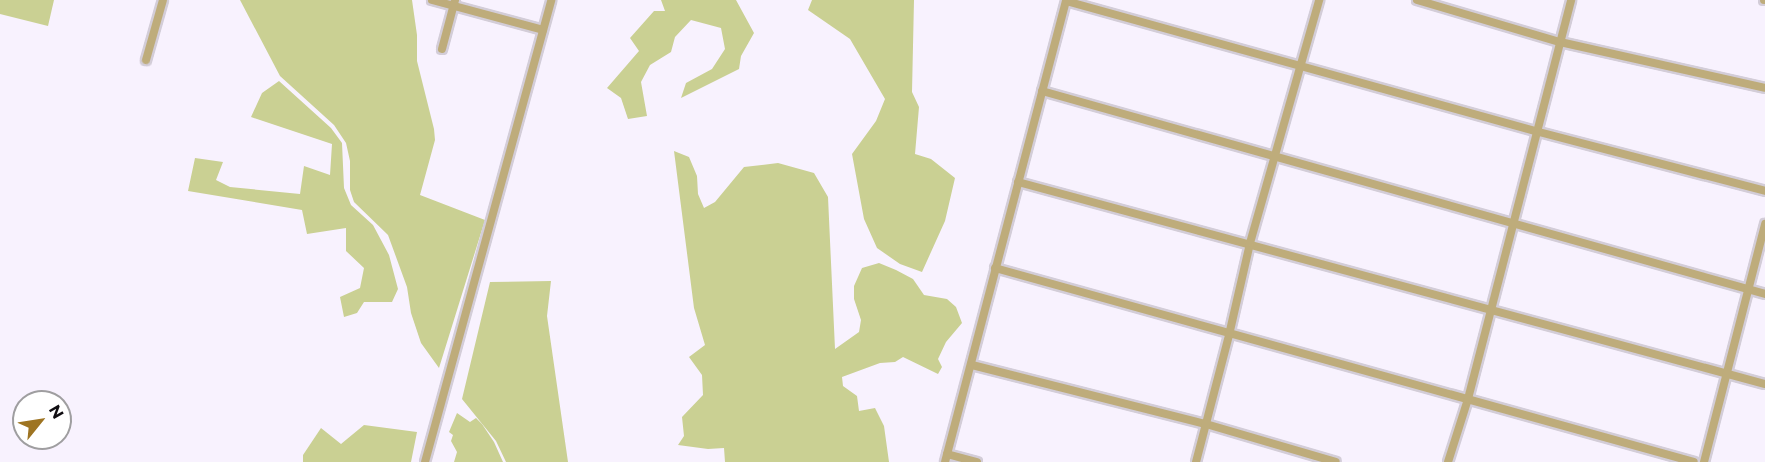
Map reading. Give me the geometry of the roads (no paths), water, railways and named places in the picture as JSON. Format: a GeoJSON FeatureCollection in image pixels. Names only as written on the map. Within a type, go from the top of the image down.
{"type":"FeatureCollection","features":[{"type":"Feature","properties":{"kind":"street"},"geometry":{"type":"LineString","coordinates":[[146,60],[163,0]]}},
{"type":"Feature","properties":{"kind":"street"},"geometry":{"type":"LineString","coordinates":[[432,0],[454,3],[543,30]]}},
{"type":"Feature","properties":{"kind":"street"},"geometry":{"type":"LineString","coordinates":[[425,462],[551,0]]}},
{"type":"Feature","properties":{"kind":"street"},"geometry":{"type":"LineString","coordinates":[[1196,462],[1250,243],[1319,0]]}},
{"type":"Feature","properties":{"kind":"street"},"geometry":{"type":"LineString","coordinates":[[1417,0],[1560,42],[1765,88]]}},
{"type":"Feature","properties":{"kind":"street"},"geometry":{"type":"LineString","coordinates":[[1448,462],[1468,399],[1515,224],[1571,0]]}},
{"type":"Feature","properties":{"kind":"street"},"geometry":{"type":"LineString","coordinates":[[977,462],[946,458],[1066,1],[1539,132],[1765,191]]}},
{"type":"Feature","properties":{"kind":"street"},"geometry":{"type":"LineString","coordinates":[[442,49],[454,3]]}},
{"type":"Feature","properties":{"kind":"street"},"geometry":{"type":"LineString","coordinates":[[1042,92],[1765,294]]}},
{"type":"Feature","properties":{"kind":"street"},"geometry":{"type":"LineString","coordinates":[[1018,182],[1765,384]]}},
{"type":"Feature","properties":{"kind":"street"},"geometry":{"type":"LineString","coordinates":[[1704,462],[1750,290],[1765,224]]}},
{"type":"Feature","properties":{"kind":"street"},"geometry":{"type":"LineString","coordinates":[[995,268],[1229,335],[1694,462]]}},
{"type":"Feature","properties":{"kind":"street"},"geometry":{"type":"LineString","coordinates":[[972,365],[1206,424],[1336,462]]}}]}
